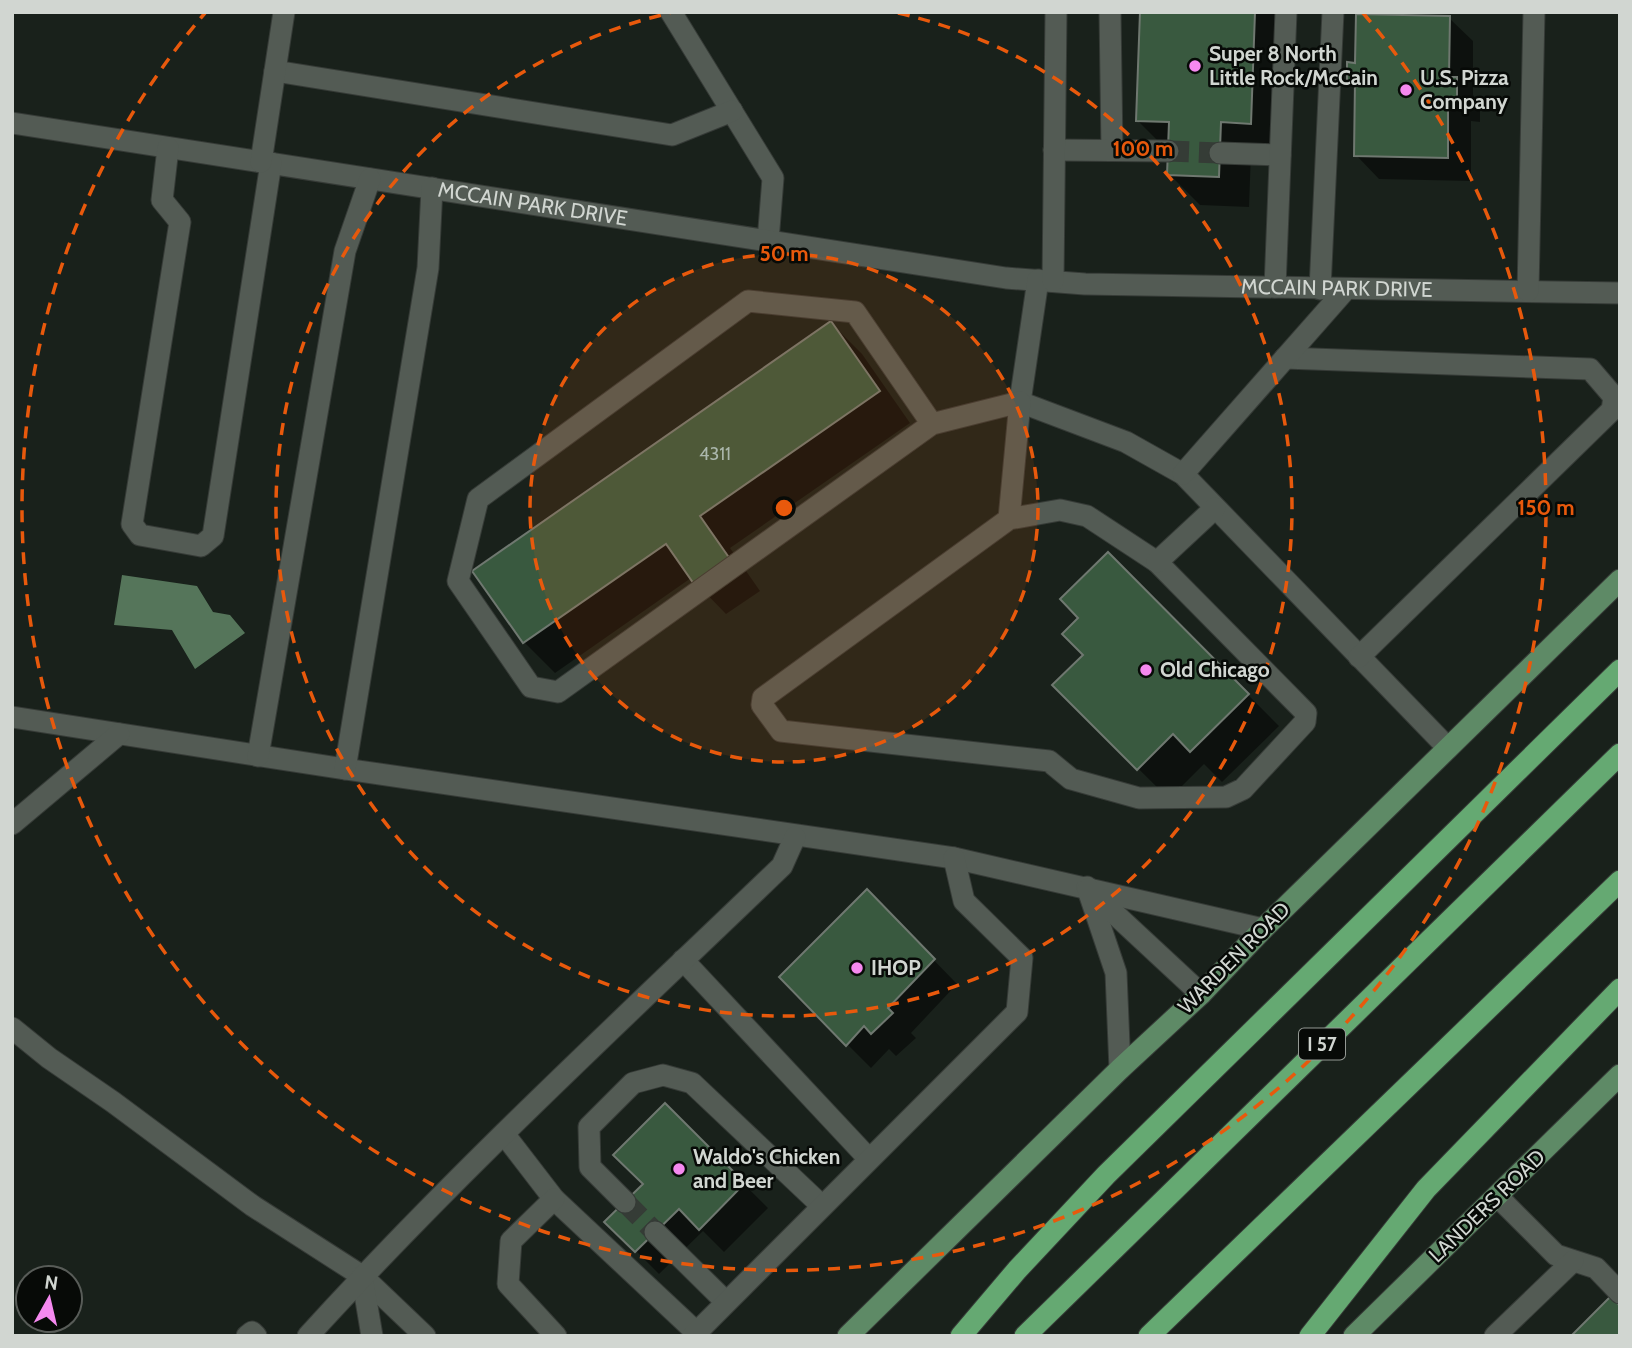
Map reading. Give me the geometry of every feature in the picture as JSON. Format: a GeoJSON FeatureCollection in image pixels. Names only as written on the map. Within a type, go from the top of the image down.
{"type":"FeatureCollection","features":[{"type":"Feature","properties":{"kind":"highway"},"geometry":{"type":"LineString","coordinates":[[961,1336],[1017,1270],[1106,1175],[1620,670]]}},
{"type":"Feature","properties":{"kind":"highway","name":"I 57"},"geometry":{"type":"LineString","coordinates":[[1025,1336],[1620,754]]}},
{"type":"Feature","properties":{"kind":"highway"},"geometry":{"type":"LineString","coordinates":[[1149,1336],[1620,881]]}},
{"type":"Feature","properties":{"kind":"highway"},"geometry":{"type":"LineString","coordinates":[[1310,1336],[1426,1189],[1620,989]]}},
{"type":"Feature","properties":{"kind":"main road","name":"WARDEN ROAD"},"geometry":{"type":"LineString","coordinates":[[848,1336],[1119,1069],[1201,994],[1263,929],[1620,580]]}},
{"type":"Feature","properties":{"kind":"main road","name":"LANDERS ROAD"},"geometry":{"type":"LineString","coordinates":[[1354,1336],[1620,1075]]}},
{"type":"Feature","properties":{"kind":"street"},"geometry":{"type":"LineString","coordinates":[[167,148],[162,200],[180,222],[132,524],[140,535],[201,546],[213,536],[266,162],[284,12]]}},
{"type":"Feature","properties":{"kind":"street"},"geometry":{"type":"LineString","coordinates":[[671,12],[773,178],[768,241]]}},
{"type":"Feature","properties":{"kind":"street"},"geometry":{"type":"LineString","coordinates":[[1009,519],[1020,402],[1046,281],[1054,150],[1056,12]]}},
{"type":"Feature","properties":{"kind":"street"},"geometry":{"type":"LineString","coordinates":[[1110,12],[1112,150]]}},
{"type":"Feature","properties":{"kind":"street"},"geometry":{"type":"LineString","coordinates":[[1275,287],[1286,12]]}},
{"type":"Feature","properties":{"kind":"street"},"geometry":{"type":"LineString","coordinates":[[1320,289],[1333,12]]}},
{"type":"Feature","properties":{"kind":"street"},"geometry":{"type":"LineString","coordinates":[[1528,291],[1534,12]]}},
{"type":"Feature","properties":{"kind":"street"},"geometry":{"type":"LineString","coordinates":[[275,71],[672,135],[732,110]]}},
{"type":"Feature","properties":{"kind":"street","name":"MCCAIN PARK DRIVE"},"geometry":{"type":"LineString","coordinates":[[12,123],[993,276],[1046,281],[1320,289],[1620,293]]}},
{"type":"Feature","properties":{"kind":"street"},"geometry":{"type":"LineString","coordinates":[[1054,150],[1168,151]]}},
{"type":"Feature","properties":{"kind":"street"},"geometry":{"type":"LineString","coordinates":[[1220,153],[1280,155]]}},
{"type":"Feature","properties":{"kind":"street"},"geometry":{"type":"LineString","coordinates":[[258,756],[345,251],[370,178]]}},
{"type":"Feature","properties":{"kind":"street"},"geometry":{"type":"LineString","coordinates":[[345,769],[428,268],[432,188]]}},
{"type":"Feature","properties":{"kind":"street"},"geometry":{"type":"LineString","coordinates":[[1182,474],[1346,289]]}},
{"type":"Feature","properties":{"kind":"street"},"geometry":{"type":"LineString","coordinates":[[932,424],[855,312],[748,301],[478,499],[458,580],[531,687],[558,692],[932,424],[1020,402],[1126,442],[1182,474],[1448,748]]}},
{"type":"Feature","properties":{"kind":"street"},"geometry":{"type":"LineString","coordinates":[[1285,358],[1591,369],[1614,397],[1612,410],[1359,657]]}},
{"type":"Feature","properties":{"kind":"street"},"geometry":{"type":"LineString","coordinates":[[1157,562],[1215,508]]}},
{"type":"Feature","properties":{"kind":"street"},"geometry":{"type":"LineString","coordinates":[[1060,510],[1087,516],[1157,562],[1306,713],[1305,722],[1243,789],[1226,797],[1139,798],[1071,779],[1049,761],[780,730],[762,705],[763,698],[1009,519],[1060,510]]}},
{"type":"Feature","properties":{"kind":"street"},"geometry":{"type":"LineString","coordinates":[[12,717],[258,756],[954,858],[1263,929]]}},
{"type":"Feature","properties":{"kind":"street"},"geometry":{"type":"LineString","coordinates":[[12,824],[119,734]]}},
{"type":"Feature","properties":{"kind":"street"},"geometry":{"type":"LineString","coordinates":[[308,1336],[362,1276],[504,1134],[782,866],[795,836]]}},
{"type":"Feature","properties":{"kind":"street"},"geometry":{"type":"LineString","coordinates":[[504,1134],[554,1199],[695,1334],[1017,1012],[1022,958],[964,901],[954,858]]}},
{"type":"Feature","properties":{"kind":"street"},"geometry":{"type":"LineString","coordinates":[[1087,887],[1201,994]]}},
{"type":"Feature","properties":{"kind":"street"},"geometry":{"type":"LineString","coordinates":[[1087,887],[1116,973],[1119,1069]]}},
{"type":"Feature","properties":{"kind":"street"},"geometry":{"type":"LineString","coordinates":[[684,960],[869,1159]]}},
{"type":"Feature","properties":{"kind":"street"},"geometry":{"type":"LineString","coordinates":[[12,1028],[253,1206],[362,1276],[425,1336]]}},
{"type":"Feature","properties":{"kind":"street"},"geometry":{"type":"LineString","coordinates":[[625,1202],[590,1167],[589,1127],[633,1083],[663,1074],[692,1083],[822,1206]]}},
{"type":"Feature","properties":{"kind":"street"},"geometry":{"type":"LineString","coordinates":[[1497,1196],[1556,1255],[1595,1268],[1611,1281],[1620,1293]]}},
{"type":"Feature","properties":{"kind":"street"},"geometry":{"type":"LineString","coordinates":[[554,1199],[511,1241],[508,1284],[556,1336]]}},
{"type":"Feature","properties":{"kind":"street"},"geometry":{"type":"LineString","coordinates":[[655,1232],[726,1302]]}},
{"type":"Feature","properties":{"kind":"street"},"geometry":{"type":"LineString","coordinates":[[1494,1336],[1573,1261]]}},
{"type":"Feature","properties":{"kind":"street"},"geometry":{"type":"LineString","coordinates":[[362,1276],[372,1336]]}},
{"type":"Feature","properties":{"kind":"street"},"geometry":{"type":"LineString","coordinates":[[247,1336],[252,1332],[256,1336]]}},
{"type":"Feature","properties":{"kind":"shaded area"},"geometry":{"type":"Polygon","coordinates":[[[122,575],[197,586],[213,612],[230,615],[245,633],[195,669],[172,630],[114,625],[122,575]]]}},
{"type":"Feature","properties":{"kind":"building","name":"Super 8 North Little Rock/McCain"},"geometry":{"type":"Polygon","coordinates":[[[1140,12],[1255,12],[1251,124],[1221,122],[1219,177],[1167,175],[1169,122],[1136,121],[1140,12]]]}},
{"type":"Feature","properties":{"kind":"building","name":"U.S. Pizza Company"},"geometry":{"type":"Polygon","coordinates":[[[1356,14],[1450,16],[1449,77],[1457,77],[1457,99],[1448,98],[1448,158],[1354,156],[1355,81],[1347,81],[1347,62],[1355,63],[1356,14]]]}},
{"type":"Feature","properties":{"kind":"building"},"geometry":{"type":"Polygon","coordinates":[[[831,321],[880,391],[700,516],[730,559],[694,584],[666,544],[523,643],[472,571],[831,321]]]}},
{"type":"Feature","properties":{"kind":"building","name":"Old Chicago"},"geometry":{"type":"Polygon","coordinates":[[[1108,552],[1249,694],[1190,752],[1173,734],[1137,770],[1052,685],[1083,655],[1062,634],[1078,618],[1060,599],[1108,552]]]}},
{"type":"Feature","properties":{"kind":"building","name":"IHOP"},"geometry":{"type":"Polygon","coordinates":[[[867,889],[935,959],[888,1008],[893,1013],[871,1034],[864,1026],[846,1046],[779,977],[867,889]]]}},
{"type":"Feature","properties":{"kind":"building","name":"Waldo's Chicken and Beer"},"geometry":{"type":"Polygon","coordinates":[[[665,1103],[745,1183],[699,1230],[679,1209],[635,1252],[604,1222],[643,1184],[613,1155],[665,1103]]]}},
{"type":"Feature","properties":{"kind":"building"},"geometry":{"type":"Polygon","coordinates":[[[1611,1296],[1620,1306],[1620,1336],[1571,1336],[1611,1296]]]}},
{"type":"Feature","properties":{"kind":"tunnel"},"geometry":{"type":"LineString","coordinates":[[1168,151],[1220,153]]}},
{"type":"Feature","properties":{"kind":"tunnel"},"geometry":{"type":"LineString","coordinates":[[625,1202],[655,1232]]}},
{"type":"Feature","properties":{"kind":"place","name":"Super 8 North Little Rock/McCain"},"geometry":{"type":"Point","coordinates":[1195,66]}},
{"type":"Feature","properties":{"kind":"place","name":"U.S. Pizza Company"},"geometry":{"type":"Point","coordinates":[1406,90]}},
{"type":"Feature","properties":{"kind":"place","name":"Old Chicago"},"geometry":{"type":"Point","coordinates":[1146,670]}},
{"type":"Feature","properties":{"kind":"place","name":"IHOP"},"geometry":{"type":"Point","coordinates":[857,968]}},
{"type":"Feature","properties":{"kind":"place","name":"Waldo's Chicken and Beer"},"geometry":{"type":"Point","coordinates":[679,1169]}}]}
